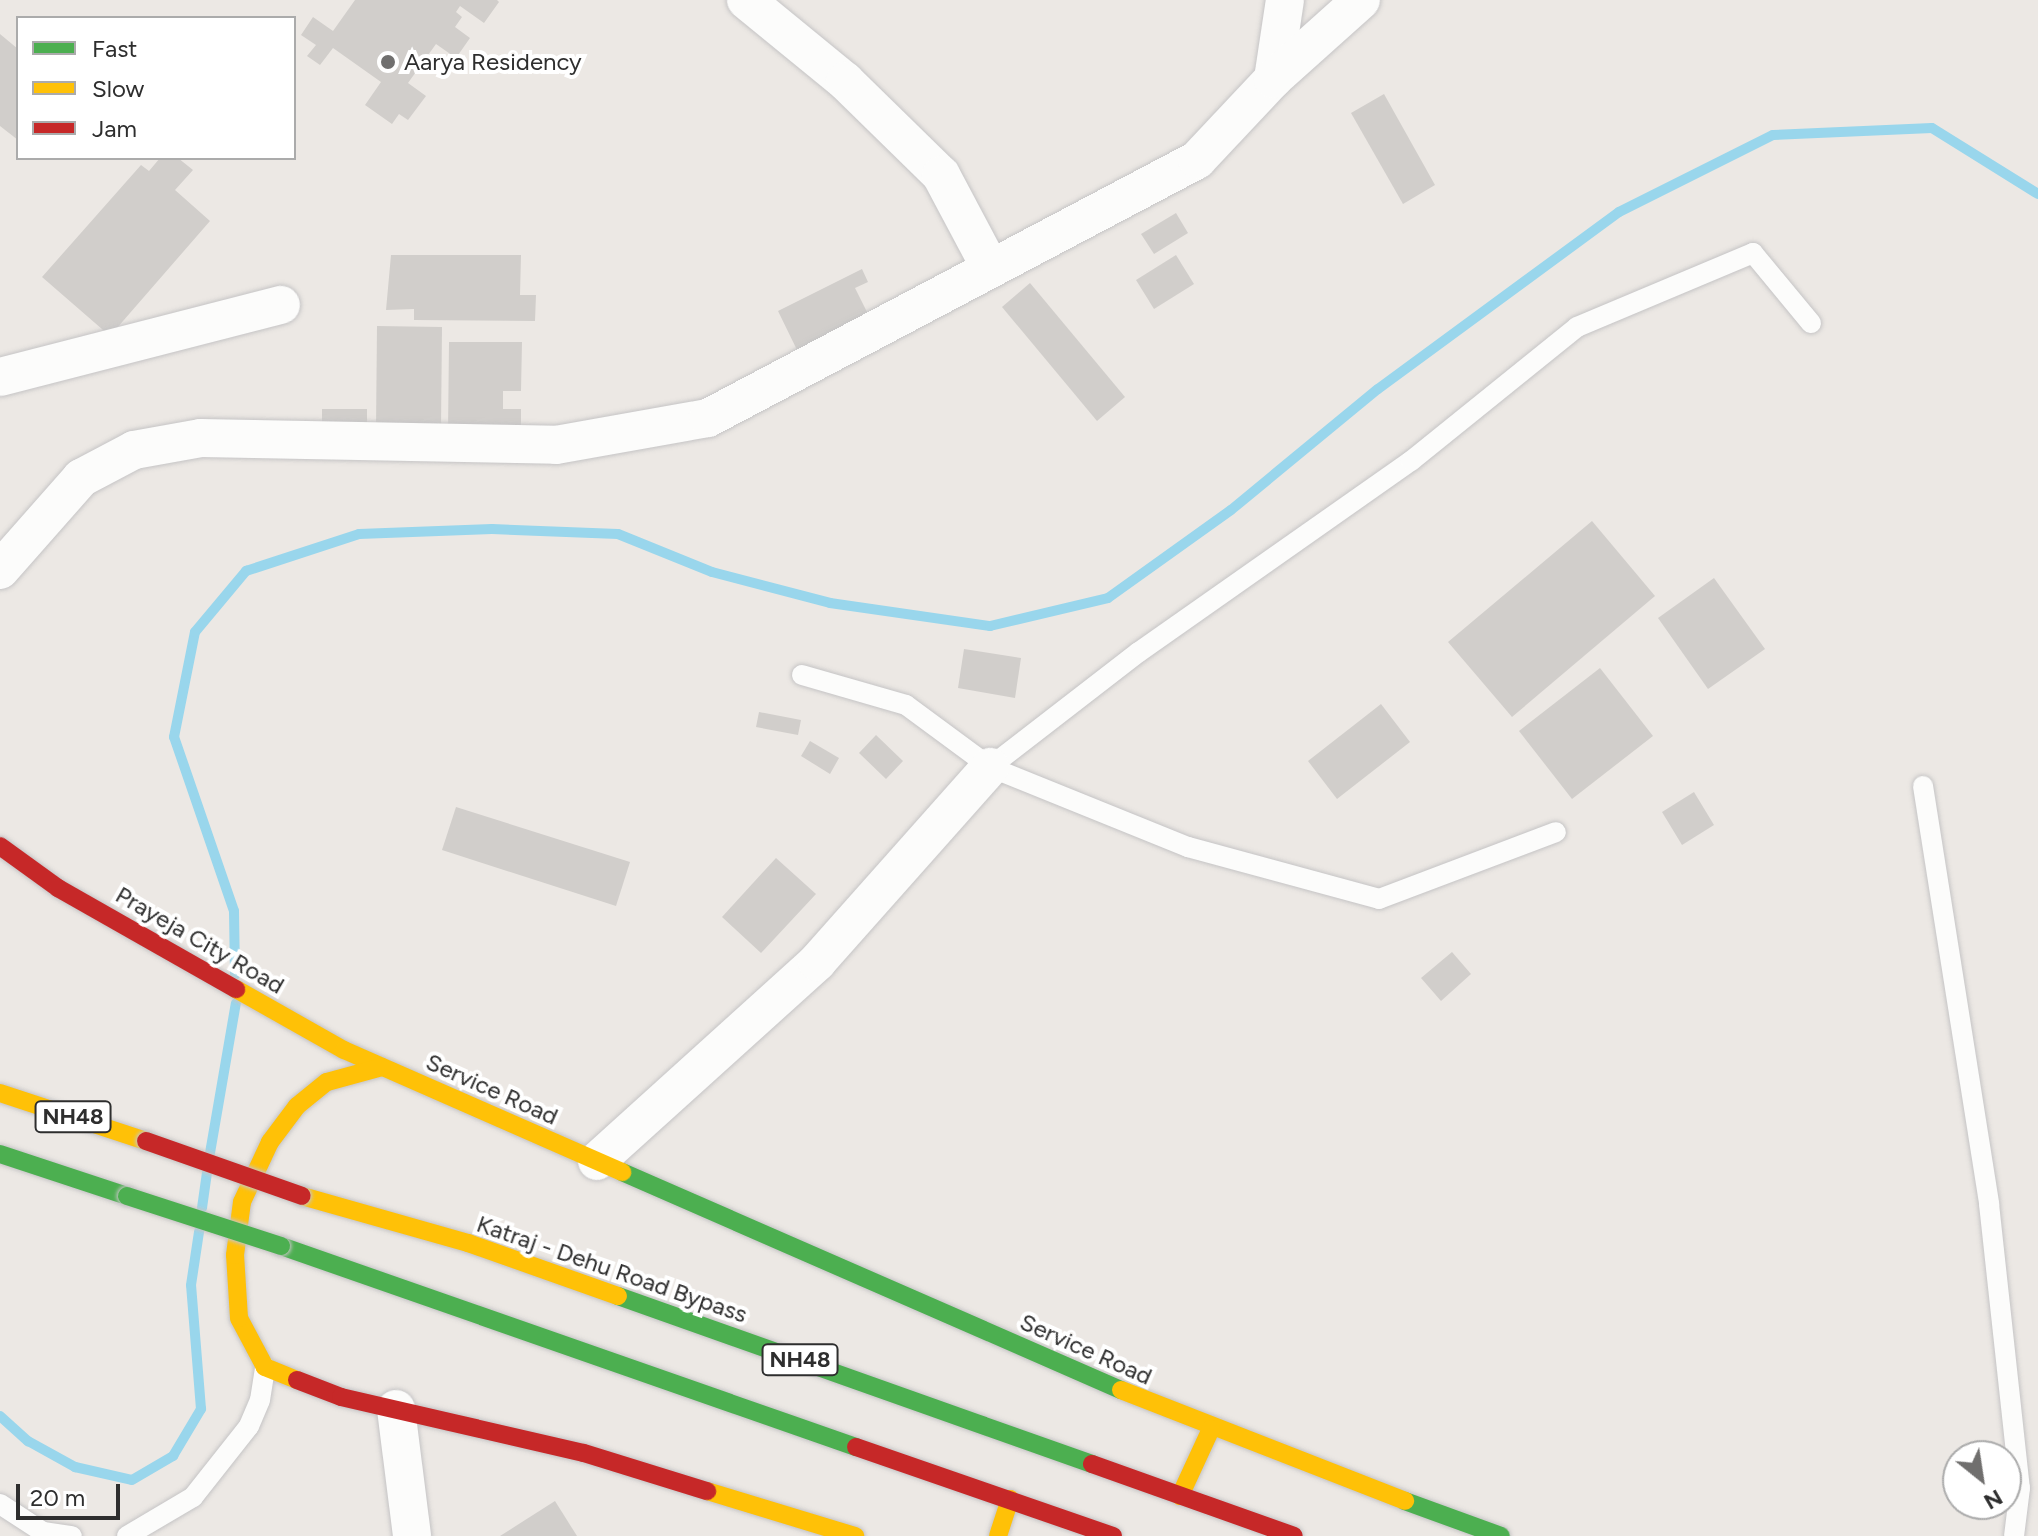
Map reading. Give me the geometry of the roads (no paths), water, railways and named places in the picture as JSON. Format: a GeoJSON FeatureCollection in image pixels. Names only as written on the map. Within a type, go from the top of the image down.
{"type":"FeatureCollection","features":[{"type":"Feature","properties":{"kind":"main road","name":"Prayeja City Road"},"geometry":{"type":"LineString","coordinates":[[0,846],[115,920],[382,1067]]}},
{"type":"Feature","properties":{"kind":"main road","name":"Service Road"},"geometry":{"type":"LineString","coordinates":[[382,1067],[1211,1429],[1501,1536]]}},
{"type":"Feature","properties":{"kind":"main road"},"geometry":{"type":"LineString","coordinates":[[382,1067],[327,1082],[297,1106],[270,1142],[242,1202],[234,1279],[239,1318],[265,1367],[341,1397],[584,1453],[855,1536]]}},
{"type":"Feature","properties":{"kind":"main road","name":"Katraj - Dehu Road Bypass"},"geometry":{"type":"LineString","coordinates":[[0,1093],[302,1196],[468,1243],[1294,1536]]}},
{"type":"Feature","properties":{"kind":"main road","name":"NH48"},"geometry":{"type":"LineString","coordinates":[[0,1154],[281,1246],[1113,1536]]}},
{"type":"Feature","properties":{"kind":"main road"},"geometry":{"type":"LineString","coordinates":[[1180,1496],[1211,1429]]}},
{"type":"Feature","properties":{"kind":"main road"},"geometry":{"type":"LineString","coordinates":[[998,1536],[1010,1499]]}},
{"type":"Feature","properties":{"kind":"street"},"geometry":{"type":"LineString","coordinates":[[746,0],[845,81],[941,175],[991,269]]}},
{"type":"Feature","properties":{"kind":"street"},"geometry":{"type":"LineString","coordinates":[[1273,79],[1285,0]]}},
{"type":"Feature","properties":{"kind":"street"},"geometry":{"type":"LineString","coordinates":[[0,570],[81,478],[134,450],[201,438],[556,445],[708,418],[1197,160],[1273,79],[1361,0]]}},
{"type":"Feature","properties":{"kind":"street"},"geometry":{"type":"LineString","coordinates":[[0,377],[281,305]]}},
{"type":"Feature","properties":{"kind":"street"},"geometry":{"type":"LineString","coordinates":[[597,1161],[817,962],[990,767]]}},
{"type":"Feature","properties":{"kind":"street"},"geometry":{"type":"LineString","coordinates":[[396,1409],[412,1536]]}},
{"type":"Feature","properties":{"kind":"lane"},"geometry":{"type":"LineString","coordinates":[[990,767],[1139,652],[1411,461],[1577,327],[1753,253],[1811,323]]}},
{"type":"Feature","properties":{"kind":"lane"},"geometry":{"type":"LineString","coordinates":[[802,675],[906,705],[990,767],[1188,847],[1379,899],[1556,832]]}},
{"type":"Feature","properties":{"kind":"lane"},"geometry":{"type":"LineString","coordinates":[[1923,786],[1989,1204],[2020,1488],[2014,1536]]}},
{"type":"Feature","properties":{"kind":"lane"},"geometry":{"type":"LineString","coordinates":[[127,1536],[193,1497],[249,1426],[265,1367]]}},
{"type":"Feature","properties":{"kind":"lane"},"geometry":{"type":"LineString","coordinates":[[0,1504],[43,1532],[72,1536]]}},
{"type":"Feature","properties":{"kind":"waterway"},"geometry":{"type":"LineString","coordinates":[[235,975],[234,911],[174,737],[195,632],[246,571],[359,534],[492,529],[618,534],[712,572],[830,603],[990,626],[1108,598],[1231,510],[1378,389],[1619,212],[1773,135],[1932,128],[2038,194]]}},
{"type":"Feature","properties":{"kind":"waterway"},"geometry":{"type":"LineString","coordinates":[[210,1153],[236,1003]]}},
{"type":"Feature","properties":{"kind":"waterway"},"geometry":{"type":"LineString","coordinates":[[202,1208],[207,1173]]}},
{"type":"Feature","properties":{"kind":"waterway"},"geometry":{"type":"LineString","coordinates":[[0,1416],[28,1441],[75,1467],[132,1480],[173,1456],[201,1409],[191,1285],[199,1232]]}},
{"type":"Feature","properties":{"kind":"place","name":"Aarya Residency"},"geometry":{"type":"Point","coordinates":[388,62]}}]}
